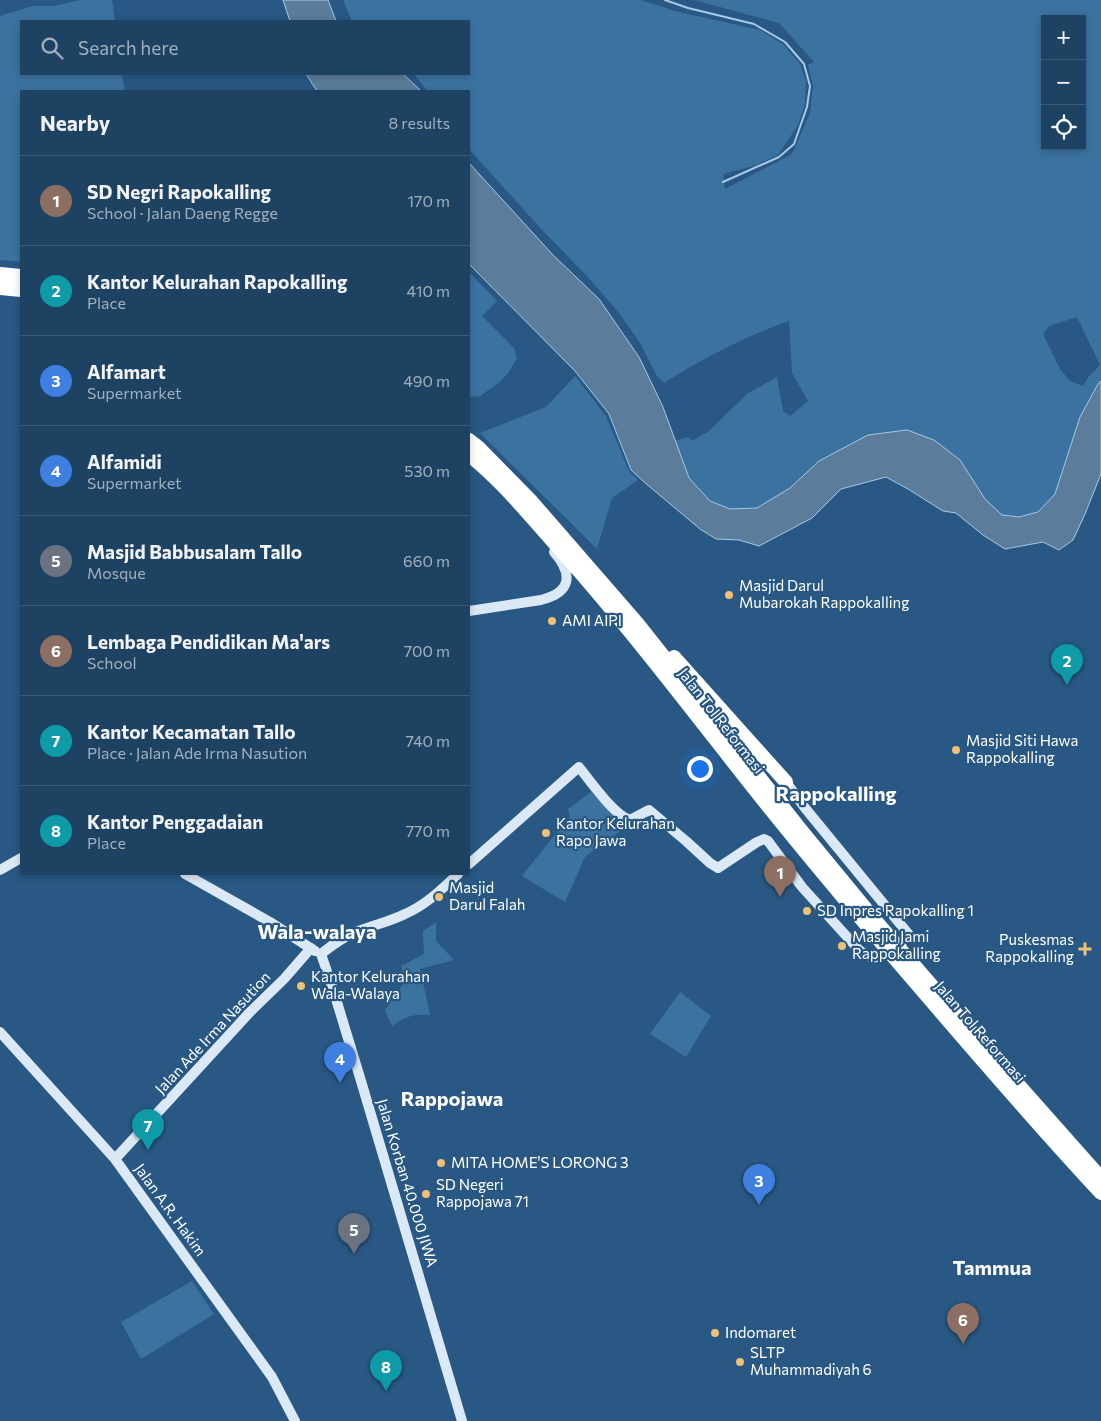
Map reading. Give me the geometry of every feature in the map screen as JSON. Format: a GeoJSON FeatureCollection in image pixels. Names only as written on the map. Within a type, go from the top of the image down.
{"type":"FeatureCollection","features":[{"type":"Feature","properties":{"kind":"highway"},"geometry":{"type":"LineString","coordinates":[[0,274],[20,276]]}},
{"type":"Feature","properties":{"kind":"highway"},"geometry":{"type":"LineString","coordinates":[[0,288],[20,290]]}},
{"type":"Feature","properties":{"kind":"highway","name":"Jalan Tol Reformasi"},"geometry":{"type":"LineString","coordinates":[[470,441],[532,502],[603,583],[875,920],[1101,1178]]}},
{"type":"Feature","properties":{"kind":"highway","name":"Jalan Tol Reformasi"},"geometry":{"type":"LineString","coordinates":[[471,457],[528,513],[594,587],[631,631],[794,840],[939,1010],[1101,1193]]}},
{"type":"Feature","properties":{"kind":"highway"},"geometry":{"type":"LineString","coordinates":[[603,583],[624,601],[786,782]]}},
{"type":"Feature","properties":{"kind":"highway"},"geometry":{"type":"LineString","coordinates":[[1076,1166],[1101,1198]]}},
{"type":"Feature","properties":{"kind":"street"},"geometry":{"type":"LineString","coordinates":[[470,610],[550,598],[563,587],[567,577],[563,563],[539,534],[478,469],[471,457]]}},
{"type":"Feature","properties":{"kind":"street"},"geometry":{"type":"LineString","coordinates":[[470,863],[579,767],[604,797],[625,818],[630,820],[649,810],[718,868],[757,842],[764,839],[768,841],[802,887],[858,950],[869,957],[878,957]]}},
{"type":"Feature","properties":{"kind":"street"},"geometry":{"type":"LineString","coordinates":[[786,782],[805,808],[910,936],[904,940]]}},
{"type":"Feature","properties":{"kind":"street"},"geometry":{"type":"LineString","coordinates":[[0,870],[20,859]]}},
{"type":"Feature","properties":{"kind":"street"},"geometry":{"type":"LineString","coordinates":[[187,875],[270,922],[321,954],[352,933],[417,908],[428,901],[457,875]]}},
{"type":"Feature","properties":{"kind":"street","name":"Jalan Ade Irma Nasution"},"geometry":{"type":"LineString","coordinates":[[115,1159],[250,1012],[284,979],[310,948]]}},
{"type":"Feature","properties":{"kind":"street","name":"Jalan Korban 40.000 JIWA"},"geometry":{"type":"LineString","coordinates":[[321,954],[462,1421]]}},
{"type":"Feature","properties":{"kind":"street","name":"Jalan A.R. Hakim"},"geometry":{"type":"LineString","coordinates":[[0,1032],[115,1159],[272,1376],[295,1421]]}},
{"type":"Feature","properties":{"kind":"shaded area"},"geometry":{"type":"Polygon","coordinates":[[[80,0],[112,0],[115,20],[20,20],[20,75],[122,75],[125,90],[20,90],[20,262],[0,260],[0,16],[32,6],[54,6],[80,0]]]}},
{"type":"Feature","properties":{"kind":"shaded area"},"geometry":{"type":"Polygon","coordinates":[[[283,0],[328,0],[336,20],[290,20],[283,0]]]}},
{"type":"Feature","properties":{"kind":"shaded area"},"geometry":{"type":"Polygon","coordinates":[[[343,0],[641,0],[675,11],[760,30],[783,44],[800,64],[806,81],[805,105],[798,125],[779,154],[757,165],[723,174],[725,189],[792,154],[810,113],[813,86],[808,65],[814,62],[779,23],[694,0],[1101,0],[1101,381],[1080,417],[1055,494],[1038,512],[1019,517],[1002,515],[985,499],[960,460],[907,430],[868,435],[819,461],[790,488],[757,508],[730,509],[710,501],[689,478],[675,441],[688,437],[692,441],[709,431],[748,393],[777,377],[783,411],[790,416],[808,401],[792,373],[789,321],[725,349],[664,383],[657,376],[640,343],[619,313],[470,150],[470,90],[426,90],[415,75],[470,75],[470,20],[352,20],[343,0]],[[1077,317],[1049,326],[1043,334],[1060,369],[1070,381],[1083,386],[1089,376],[1100,365],[1077,317]]]}},
{"type":"Feature","properties":{"kind":"shaded area"},"geometry":{"type":"Polygon","coordinates":[[[307,75],[404,75],[420,90],[316,90],[307,75]]]}},
{"type":"Feature","properties":{"kind":"shaded area"},"geometry":{"type":"Polygon","coordinates":[[[470,164],[553,255],[599,299],[639,357],[663,407],[689,478],[710,501],[730,509],[757,508],[790,488],[819,461],[868,435],[907,430],[934,440],[960,460],[985,499],[1002,515],[1019,517],[1038,512],[1055,494],[1080,417],[1101,381],[1101,474],[1073,540],[1059,550],[1043,542],[1005,549],[983,535],[956,513],[943,511],[886,477],[841,489],[812,518],[759,546],[739,540],[716,539],[700,529],[631,470],[609,414],[575,371],[470,265],[470,164]]]}},
{"type":"Feature","properties":{"kind":"shaded area"},"geometry":{"type":"Polygon","coordinates":[[[470,273],[497,301],[482,316],[514,348],[517,358],[509,372],[500,382],[480,396],[470,397],[470,273]]]}},
{"type":"Feature","properties":{"kind":"shaded area"},"geometry":{"type":"Polygon","coordinates":[[[575,376],[606,416],[629,471],[638,480],[612,498],[597,549],[480,433],[546,407],[575,376]]]}},
{"type":"Feature","properties":{"kind":"shaded area"},"geometry":{"type":"Polygon","coordinates":[[[591,792],[626,827],[585,857],[565,902],[522,876],[570,817],[568,809],[591,792]]]}},
{"type":"Feature","properties":{"kind":"shaded area"},"geometry":{"type":"Polygon","coordinates":[[[436,922],[436,941],[454,960],[420,969],[430,1015],[410,1016],[392,1026],[385,1010],[405,981],[401,966],[424,954],[423,931],[436,922]]]}},
{"type":"Feature","properties":{"kind":"shaded area"},"geometry":{"type":"Polygon","coordinates":[[[680,992],[711,1016],[686,1057],[650,1034],[680,992]]]}},
{"type":"Feature","properties":{"kind":"shaded area"},"geometry":{"type":"Polygon","coordinates":[[[192,1281],[214,1314],[141,1359],[121,1322],[192,1281]]]}},
{"type":"Feature","properties":{"kind":"waterway"},"geometry":{"type":"LineString","coordinates":[[665,0],[688,8],[754,24],[785,42],[804,64],[810,86],[807,107],[794,144],[779,157],[723,182]]}},
{"type":"Feature","properties":{"kind":"place","name":"Masjid Darul Mubarokah Rappokalling"},"geometry":{"type":"Point","coordinates":[729,595]}},
{"type":"Feature","properties":{"kind":"place","name":"AMI AIPI"},"geometry":{"type":"Point","coordinates":[552,621]}},
{"type":"Feature","properties":{"kind":"place","name":"Kantor Kelurahan Rapokalling"},"geometry":{"type":"Point","coordinates":[1067,685]}},
{"type":"Feature","properties":{"kind":"place","name":"Masjid Siti Hawa Rappokalling"},"geometry":{"type":"Point","coordinates":[956,750]}},
{"type":"Feature","properties":{"kind":"place","name":"Kantor Kelurahan Rapo Jawa"},"geometry":{"type":"Point","coordinates":[546,833]}},
{"type":"Feature","properties":{"kind":"place","name":"Masjid Darul Falah"},"geometry":{"type":"Point","coordinates":[439,897]}},
{"type":"Feature","properties":{"kind":"place","name":"SD Negri Rapokalling"},"geometry":{"type":"Point","coordinates":[780,897]}},
{"type":"Feature","properties":{"kind":"place","name":"SD Inpres Rapokalling 1"},"geometry":{"type":"Point","coordinates":[807,911]}},
{"type":"Feature","properties":{"kind":"place","name":"Masjid Jami Rappokalling"},"geometry":{"type":"Point","coordinates":[842,946]}},
{"type":"Feature","properties":{"kind":"place","name":"Puskesmas Rappokalling"},"geometry":{"type":"Point","coordinates":[1085,949]}},
{"type":"Feature","properties":{"kind":"place","name":"Kantor Kelurahan Wala-Walaya"},"geometry":{"type":"Point","coordinates":[301,986]}},
{"type":"Feature","properties":{"kind":"place","name":"Alfamidi"},"geometry":{"type":"Point","coordinates":[340,1083]}},
{"type":"Feature","properties":{"kind":"place","name":"Kantor Kecamatan Tallo"},"geometry":{"type":"Point","coordinates":[148,1150]}},
{"type":"Feature","properties":{"kind":"place","name":"MITA HOME'S LORONG 3"},"geometry":{"type":"Point","coordinates":[441,1163]}},
{"type":"Feature","properties":{"kind":"place","name":"SD Negeri Rappojawa 71"},"geometry":{"type":"Point","coordinates":[426,1194]}},
{"type":"Feature","properties":{"kind":"place","name":"Alfamart"},"geometry":{"type":"Point","coordinates":[759,1205]}},
{"type":"Feature","properties":{"kind":"place","name":"Masjid Babbusalam Tallo"},"geometry":{"type":"Point","coordinates":[354,1254]}},
{"type":"Feature","properties":{"kind":"place","name":"Indomaret"},"geometry":{"type":"Point","coordinates":[715,1333]}},
{"type":"Feature","properties":{"kind":"place","name":"Lembaga Pendidikan Ma'ars"},"geometry":{"type":"Point","coordinates":[963,1344]}},
{"type":"Feature","properties":{"kind":"place","name":"SLTP Muhammadiyah 6"},"geometry":{"type":"Point","coordinates":[740,1362]}},
{"type":"Feature","properties":{"kind":"place","name":"Kantor Penggadaian"},"geometry":{"type":"Point","coordinates":[386,1391]}},
{"type":"Feature","properties":{"kind":"district","name":"Rappokalling"},"geometry":{"type":"Point","coordinates":[836,794]}},
{"type":"Feature","properties":{"kind":"district","name":"Wala-walaya"},"geometry":{"type":"Point","coordinates":[317,932]}},
{"type":"Feature","properties":{"kind":"district","name":"Rappojawa"},"geometry":{"type":"Point","coordinates":[452,1099]}},
{"type":"Feature","properties":{"kind":"district","name":"Tammua"},"geometry":{"type":"Point","coordinates":[992,1268]}}]}
